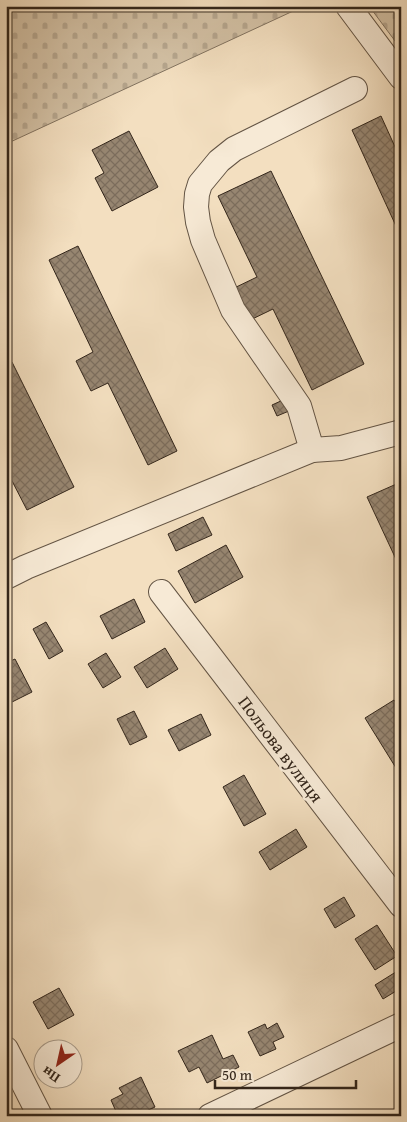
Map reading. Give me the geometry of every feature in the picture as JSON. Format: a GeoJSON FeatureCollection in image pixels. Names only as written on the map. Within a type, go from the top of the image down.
{"type":"FeatureCollection","features":[{"type":"Feature","properties":{"kind":"street"},"geometry":{"type":"LineString","coordinates":[[348,6],[401,77]]}},
{"type":"Feature","properties":{"kind":"street"},"geometry":{"type":"LineString","coordinates":[[312,450],[299,406],[233,310],[198,222],[197,194],[200,184],[207,174],[234,149],[355,89]]}},
{"type":"Feature","properties":{"kind":"street"},"geometry":{"type":"LineString","coordinates":[[6,576],[312,450],[341,448],[401,432]]}},
{"type":"Feature","properties":{"kind":"street","name":"Польова вулиця"},"geometry":{"type":"LineString","coordinates":[[161,592],[401,905]]}},
{"type":"Feature","properties":{"kind":"street"},"geometry":{"type":"LineString","coordinates":[[210,1116],[401,1025]]}},
{"type":"Feature","properties":{"kind":"street"},"geometry":{"type":"LineString","coordinates":[[6,1049],[40,1116]]}},
{"type":"Feature","properties":{"kind":"green space"},"geometry":{"type":"Polygon","coordinates":[[[6,6],[304,6],[6,144],[6,6]]]}},
{"type":"Feature","properties":{"kind":"green space"},"geometry":{"type":"Polygon","coordinates":[[[369,6],[401,6],[401,49],[369,6]]]}},
{"type":"Feature","properties":{"kind":"building"},"geometry":{"type":"Polygon","coordinates":[[[381,116],[401,160],[401,237],[352,130],[381,116]]]}},
{"type":"Feature","properties":{"kind":"building"},"geometry":{"type":"Polygon","coordinates":[[[129,131],[158,187],[112,211],[95,178],[104,173],[92,150],[129,131]]]}},
{"type":"Feature","properties":{"kind":"building"},"geometry":{"type":"Polygon","coordinates":[[[271,171],[364,364],[312,390],[273,309],[244,323],[228,291],[257,277],[218,196],[271,171]]]}},
{"type":"Feature","properties":{"kind":"building"},"geometry":{"type":"Polygon","coordinates":[[[78,246],[177,451],[148,465],[108,383],[91,391],[76,361],[93,352],[49,260],[78,246]]]}},
{"type":"Feature","properties":{"kind":"building"},"geometry":{"type":"Polygon","coordinates":[[[12,362],[74,487],[27,510],[11,479],[6,482],[6,365],[12,362]]]}},
{"type":"Feature","properties":{"kind":"building"},"geometry":{"type":"Polygon","coordinates":[[[283,400],[289,411],[277,416],[272,405],[283,400]]]}},
{"type":"Feature","properties":{"kind":"building"},"geometry":{"type":"Polygon","coordinates":[[[401,482],[401,570],[367,497],[401,482]]]}},
{"type":"Feature","properties":{"kind":"building"},"geometry":{"type":"Polygon","coordinates":[[[203,517],[212,535],[176,551],[168,534],[203,517]]]}},
{"type":"Feature","properties":{"kind":"building"},"geometry":{"type":"Polygon","coordinates":[[[226,545],[243,577],[195,603],[178,571],[226,545]]]}},
{"type":"Feature","properties":{"kind":"building"},"geometry":{"type":"Polygon","coordinates":[[[134,599],[145,622],[112,639],[100,616],[134,599]]]}},
{"type":"Feature","properties":{"kind":"building"},"geometry":{"type":"Polygon","coordinates":[[[46,622],[63,651],[49,659],[33,629],[46,622]]]}},
{"type":"Feature","properties":{"kind":"building"},"geometry":{"type":"Polygon","coordinates":[[[165,648],[178,669],[147,688],[134,667],[165,648]]]}},
{"type":"Feature","properties":{"kind":"building"},"geometry":{"type":"Polygon","coordinates":[[[106,653],[121,677],[103,688],[88,664],[106,653]]]}},
{"type":"Feature","properties":{"kind":"building"},"geometry":{"type":"Polygon","coordinates":[[[15,659],[32,692],[6,705],[6,663],[15,659]]]}},
{"type":"Feature","properties":{"kind":"building"},"geometry":{"type":"Polygon","coordinates":[[[394,700],[401,710],[401,776],[365,718],[394,700]]]}},
{"type":"Feature","properties":{"kind":"building"},"geometry":{"type":"Polygon","coordinates":[[[134,711],[147,737],[130,745],[117,719],[134,711]]]}},
{"type":"Feature","properties":{"kind":"building"},"geometry":{"type":"Polygon","coordinates":[[[201,714],[211,735],[179,751],[168,730],[201,714]]]}},
{"type":"Feature","properties":{"kind":"building"},"geometry":{"type":"Polygon","coordinates":[[[244,775],[266,814],[244,826],[223,787],[244,775]]]}},
{"type":"Feature","properties":{"kind":"building"},"geometry":{"type":"Polygon","coordinates":[[[296,829],[307,847],[270,870],[259,852],[296,829]]]}},
{"type":"Feature","properties":{"kind":"building"},"geometry":{"type":"Polygon","coordinates":[[[344,897],[355,916],[335,928],[324,909],[344,897]]]}},
{"type":"Feature","properties":{"kind":"building"},"geometry":{"type":"Polygon","coordinates":[[[377,925],[397,956],[375,970],[355,939],[377,925]]]}},
{"type":"Feature","properties":{"kind":"building"},"geometry":{"type":"Polygon","coordinates":[[[399,970],[401,973],[401,988],[383,999],[375,985],[399,970]]]}},
{"type":"Feature","properties":{"kind":"building"},"geometry":{"type":"Polygon","coordinates":[[[59,988],[74,1015],[48,1029],[33,1002],[59,988]]]}},
{"type":"Feature","properties":{"kind":"building"},"geometry":{"type":"Polygon","coordinates":[[[277,1023],[284,1037],[273,1042],[276,1049],[260,1056],[248,1032],[265,1024],[267,1029],[277,1023]]]}},
{"type":"Feature","properties":{"kind":"building"},"geometry":{"type":"Polygon","coordinates":[[[212,1035],[223,1059],[233,1055],[239,1067],[207,1083],[199,1067],[189,1072],[178,1051],[212,1035]]]}},
{"type":"Feature","properties":{"kind":"building"},"geometry":{"type":"Polygon","coordinates":[[[141,1077],[155,1107],[136,1116],[118,1116],[111,1100],[123,1094],[119,1088],[141,1077]]]}}]}
